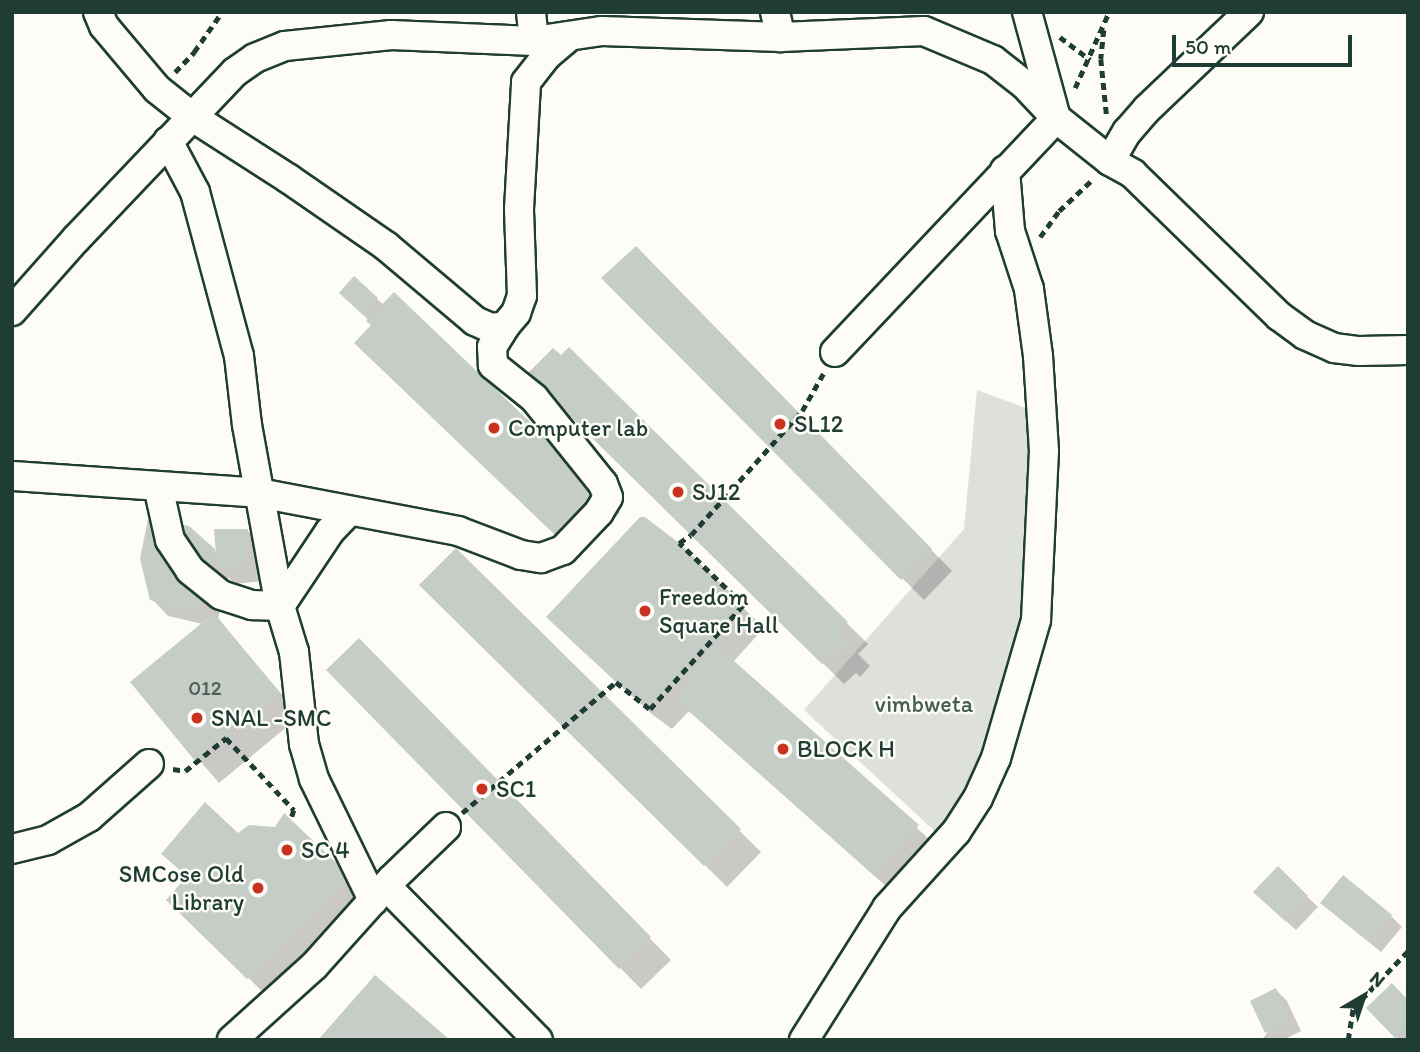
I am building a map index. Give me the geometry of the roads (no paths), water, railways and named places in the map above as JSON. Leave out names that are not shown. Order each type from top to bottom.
[{"type":"lane","points":[[98,12],[112,36],[157,89],[191,116],[386,246],[475,321],[491,328],[505,326]]},
{"type":"lane","points":[[12,476],[259,494],[458,531],[521,555],[541,558],[563,550],[599,512],[608,497],[603,484],[534,398],[493,365],[492,347],[516,313],[522,296],[519,209],[526,41],[531,12]]},
{"type":"lane","points":[[1027,12],[1056,118]]},
{"type":"lane","points":[[1110,161],[1126,132],[1147,109],[1249,12]]},
{"type":"lane","points":[[12,311],[191,116],[244,65],[285,46],[391,35],[526,41],[602,32],[778,25],[924,31],[959,43],[993,60],[1024,84],[1056,118],[1110,161],[1133,174],[1271,308],[1305,335],[1334,348],[1408,350]]},
{"type":"lane","points":[[526,82],[546,56],[570,36]]},
{"type":"lane","points":[[835,352],[1056,118]]},
{"type":"lane","points":[[168,141],[195,192],[239,356],[259,494],[280,606],[294,652],[304,744],[314,779],[379,893],[538,1040]]},
{"type":"lane","points":[[804,1040],[887,908],[956,832],[978,798],[996,758],[1036,620],[1044,451],[1038,356],[1027,277],[1010,231],[1005,170]]},
{"type":"lane","points":[[158,486],[170,540],[190,570],[221,595],[236,602],[280,606]]},
{"type":"lane","points":[[280,606],[323,540],[349,511]]},
{"type":"lane","points":[[12,849],[48,840],[78,824],[149,764]]},
{"type":"lane","points":[[232,1040],[314,966],[379,893],[446,827]]},
{"type":"place","name":"SL12","points":[[780,424]]},
{"type":"place","name":"Computer lab","points":[[494,428]]},
{"type":"place","name":"SJ12","points":[[678,492]]},
{"type":"place","name":"Freedom Square Hall","points":[[645,611]]},
{"type":"place","name":"SNAL -SMC","points":[[197,718]]},
{"type":"place","name":"BLOCK H","points":[[783,749]]},
{"type":"place","name":"SC1","points":[[482,789]]},
{"type":"place","name":"SC 4","points":[[287,850]]},
{"type":"place","name":"SMCose Old Library","points":[[258,888]]},
{"type":"park label","name":"vimbweta","points":[[924,704]]}]
